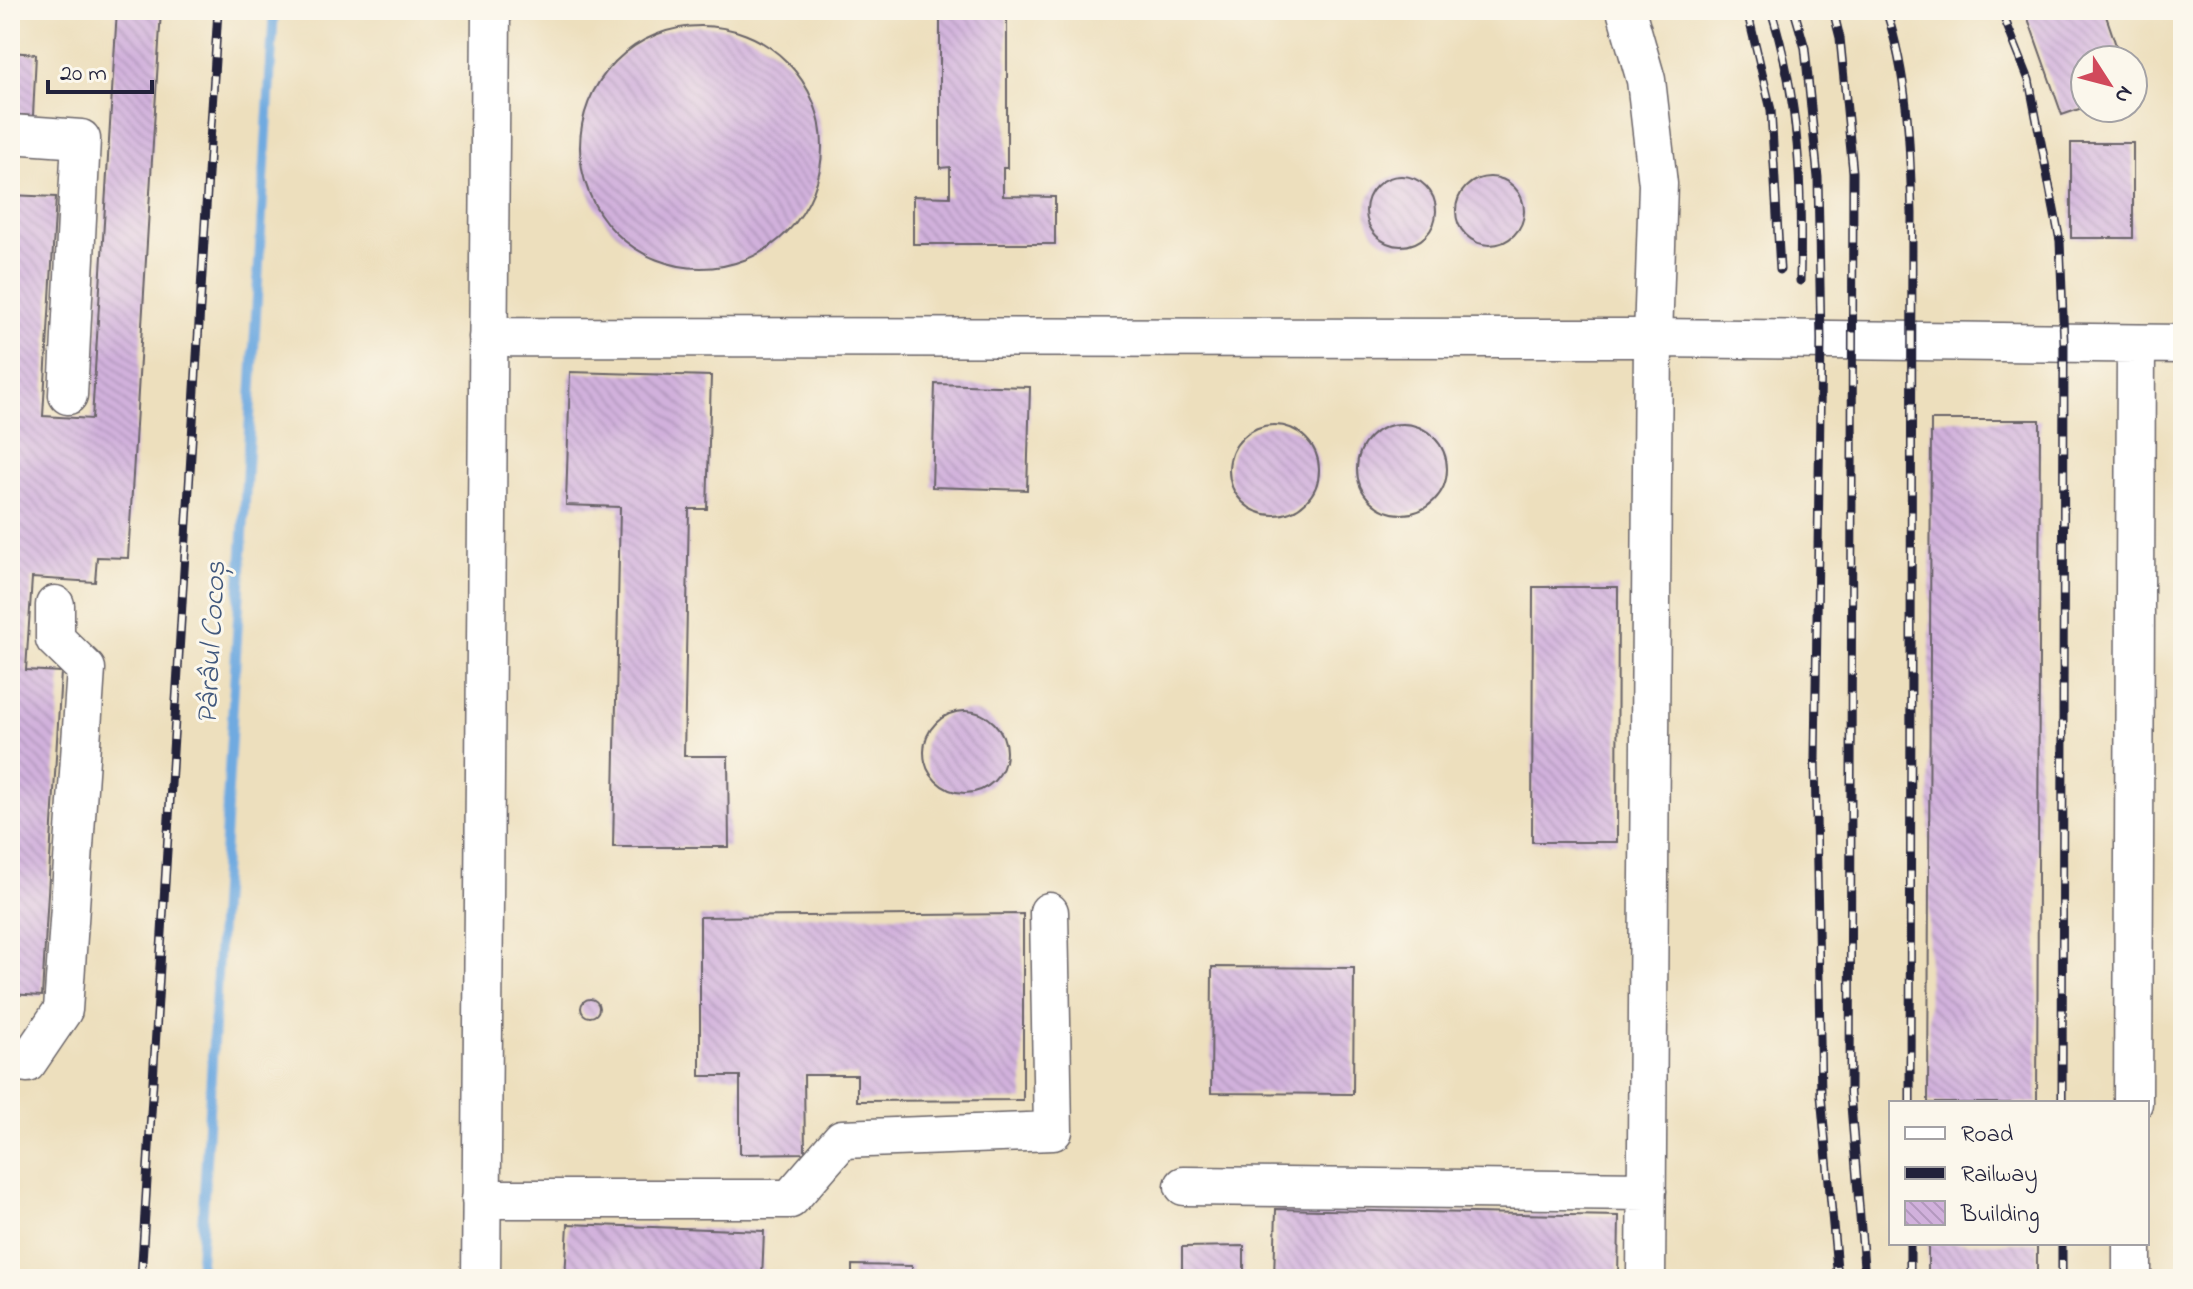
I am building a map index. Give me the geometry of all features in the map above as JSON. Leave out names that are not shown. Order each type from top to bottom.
[{"type":"lane","points":[[481,1279],[491,10]]},
{"type":"lane","points":[[1626,10],[1646,80],[1658,184],[1653,338],[1646,1279]]},
{"type":"lane","points":[[10,134],[81,139],[68,395]]},
{"type":"lane","points":[[488,337],[1653,338],[2183,344]]},
{"type":"lane","points":[[2133,1101],[2136,344]]},
{"type":"lane","points":[[10,1061],[27,1063],[63,1010],[86,669],[55,639],[55,605]]},
{"type":"lane","points":[[481,1199],[790,1199],[842,1139],[1053,1131],[1049,912]]},
{"type":"lane","points":[[1184,1186],[1647,1191]]},
{"type":"lane","points":[[2132,1245],[2132,1279]]},
{"type":"building","points":[[117,10],[161,10],[128,558],[97,557],[95,582],[32,578],[26,670],[61,672],[42,996],[10,994],[10,195],[56,197],[43,416],[92,419]]},
{"type":"building","points":[[940,10],[1007,10],[1007,168],[1003,168],[1003,196],[1055,197],[1055,244],[913,244],[913,196],[950,197],[950,167],[940,168]]},
{"type":"building","points":[[2025,10],[2104,10],[2116,44],[2069,44],[2069,113],[2062,115]]},
{"type":"building","points":[[701,26],[725,28],[747,35],[787,61],[813,101],[820,123],[820,171],[813,193],[787,233],[747,259],[725,266],[701,268],[677,266],[655,259],[615,233],[589,193],[582,171],[580,147],[582,123],[589,101],[615,61],[655,35],[677,28]]},
{"type":"building","points":[[10,52],[36,54],[33,116],[10,114]]},
{"type":"building","points":[[2071,143],[2133,143],[2133,238],[2071,238]]},
{"type":"building","points":[[1401,176],[1420,182],[1430,192],[1436,211],[1430,230],[1420,240],[1401,246],[1382,240],[1372,230],[1366,211],[1372,192],[1382,182]]},
{"type":"building","points":[[1483,177],[1497,177],[1509,182],[1519,192],[1524,211],[1519,230],[1509,240],[1497,245],[1483,245],[1471,240],[1461,230],[1456,218],[1456,204],[1461,192],[1471,182]]},
{"type":"building","points":[[570,372],[711,376],[707,509],[689,509],[684,756],[728,756],[729,847],[613,847],[620,507],[566,505]]},
{"type":"building","points":[[935,384],[1030,387],[1027,490],[932,487]]},
{"type":"building","points":[[1931,420],[2040,420],[2037,1101],[1928,1101]]},
{"type":"building","points":[[1402,424],[1419,427],[1434,437],[1444,452],[1447,469],[1444,486],[1434,501],[1419,511],[1402,514],[1385,511],[1370,501],[1360,486],[1357,469],[1360,452],[1370,437],[1385,427]]},
{"type":"building","points":[[1274,425],[1291,428],[1306,438],[1316,453],[1319,470],[1316,487],[1306,502],[1291,512],[1274,515],[1257,512],[1242,502],[1232,487],[1229,470],[1232,453],[1242,438],[1257,428]]},
{"type":"building","points":[[1533,587],[1618,587],[1617,842],[1532,842]]},
{"type":"building","points":[[965,711],[981,715],[994,723],[1002,736],[1006,752],[1002,768],[994,781],[981,789],[965,793],[949,789],[936,781],[928,768],[924,752],[928,736],[936,723],[949,715]]},
{"type":"building","points":[[1023,914],[1023,1100],[857,1101],[857,1075],[804,1075],[805,1153],[740,1154],[740,1076],[700,1076],[700,917]]},
{"type":"building","points":[[1212,967],[1354,968],[1353,1094],[1211,1093]]},
{"type":"building","points":[[590,999],[599,1008],[590,1017],[581,1008]]},
{"type":"building","points":[[1276,1209],[1619,1216],[1618,1279],[1274,1279]]},
{"type":"building","points":[[568,1224],[764,1231],[762,1279],[565,1279]]},
{"type":"building","points":[[1928,1245],[2037,1245],[2037,1279],[1928,1279]]},
{"type":"building","points":[[1244,1246],[1244,1279],[1182,1279],[1182,1247]]},
{"type":"building","points":[[852,1265],[912,1266],[912,1279],[852,1279]]},
{"type":"waterway","name":"Pârâul Cocoș","points":[[199,1279],[274,10]]},
{"type":"railway","points":[[141,1279],[218,10]]},
{"type":"railway","points":[[1747,10],[1771,110],[1780,270]]},
{"type":"railway","points":[[1771,10],[1788,78],[1797,144],[1800,281]]},
{"type":"railway","points":[[1794,10],[1805,48],[1818,178],[1821,340],[1815,758],[1821,1095],[1838,1279]]},
{"type":"railway","points":[[1833,10],[1840,38],[1853,172],[1850,1093],[1865,1279]]},
{"type":"railway","points":[[1886,10],[1903,85],[1909,136],[1912,213],[1910,1101]]},
{"type":"railway","points":[[2001,10],[2029,80],[2060,241],[2064,343],[2062,1101]]},
{"type":"railway","points":[[1910,1245],[1910,1279]]},
{"type":"railway","points":[[2062,1245],[2062,1279]]}]
